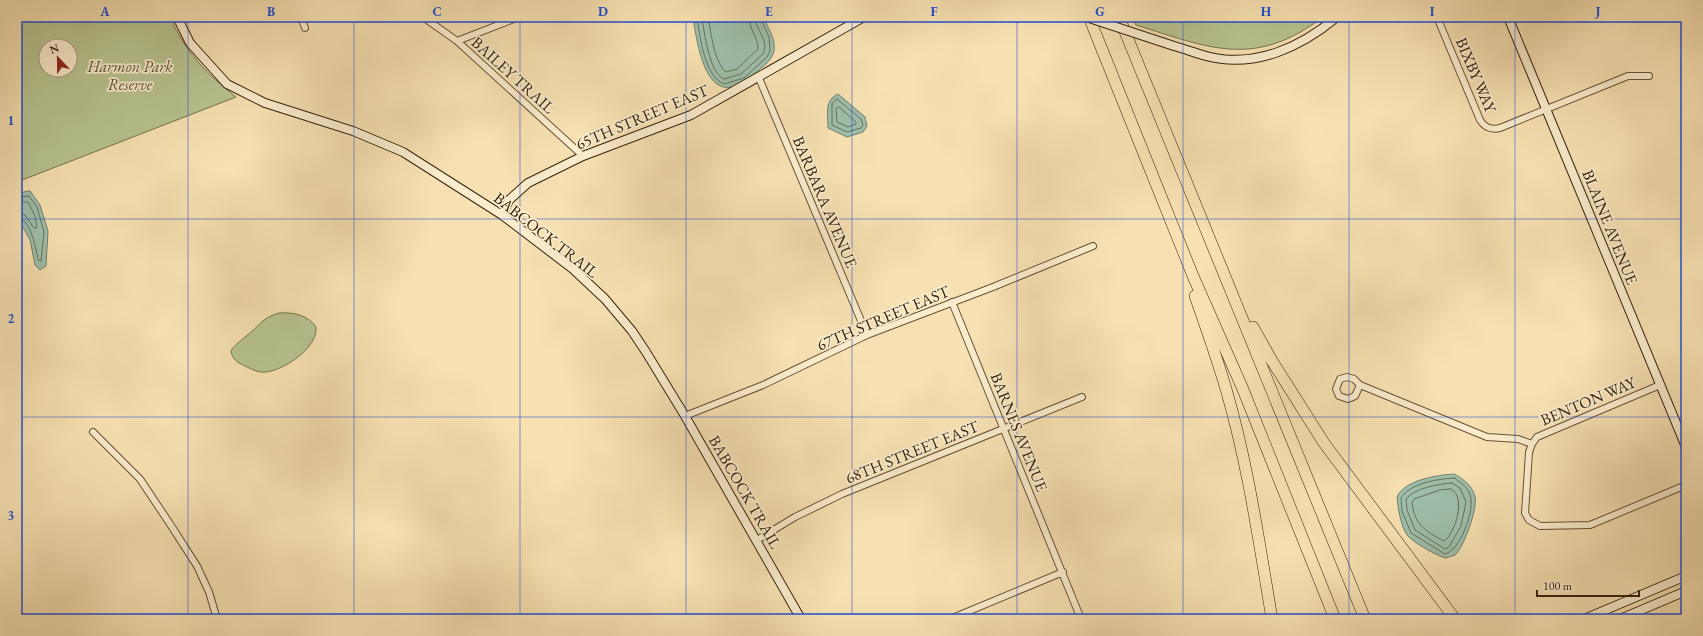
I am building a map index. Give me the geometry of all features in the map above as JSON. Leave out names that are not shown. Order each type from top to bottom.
[{"type":"highway","points":[[1087,17],[1193,276],[1242,387],[1335,619]]},
{"type":"highway","points":[[1119,17],[1365,619]]},
{"type":"highway","points":[[1193,276],[1194,292],[1226,388],[1235,424],[1259,541],[1272,619]]},
{"type":"highway","points":[[1231,289],[1272,361],[1324,443],[1455,619]]},
{"type":"street","name":"BABCOCK TRAIL","points":[[177,17],[190,43],[227,84],[265,103],[353,131],[403,152],[502,215],[574,269],[605,299],[632,331],[685,416],[801,619]]},
{"type":"street","points":[[301,17],[305,28]]},
{"type":"street","name":"BAILEY TRAIL","points":[[423,17],[457,41],[583,156]]},
{"type":"street","points":[[457,41],[518,17]]},
{"type":"street","name":"65TH STREET EAST","points":[[502,215],[509,200],[528,183],[583,156],[691,115],[759,78],[864,17]]},
{"type":"street","points":[[1087,17],[1207,56],[1228,59],[1254,58],[1273,54],[1292,47],[1325,27],[1337,17]]},
{"type":"street","name":"BIXBY WAY","points":[[1438,17],[1483,125],[1494,130],[1628,76],[1649,76]]},
{"type":"street","name":"BLAINE AVENUE","points":[[1508,17],[1686,448]]},
{"type":"street","name":"BARBARA AVENUE","points":[[759,78],[867,335]]},
{"type":"street","name":"67TH STREET EAST","points":[[685,416],[763,385],[867,335],[1092,246]]},
{"type":"street","name":"BARNES AVENUE","points":[[952,302],[1081,619]]},
{"type":"street","points":[[1360,385],[1487,437],[1518,439],[1532,444]]},
{"type":"street","name":"BENTON WAY","points":[[1660,385],[1542,434],[1532,444],[1529,452],[1525,510],[1529,520],[1540,526],[1590,525],[1686,485]]},
{"type":"street","name":"68TH STREET EAST","points":[[757,540],[795,517],[842,494],[1082,396]]},
{"type":"street","points":[[93,432],[140,479],[170,524],[197,566],[209,592],[217,619]]},
{"type":"street","points":[[950,619],[1063,572]]},
{"type":"street","points":[[1584,619],[1686,576]]},
{"type":"street","points":[[1620,619],[1686,592]]},
{"type":"green space","name":"Harmon Park Reserve","points":[[17,17],[170,17],[176,30],[198,62],[206,71],[236,97],[17,182]]},
{"type":"green space","points":[[1132,17],[1323,17],[1298,33],[1275,43],[1253,48],[1231,49],[1187,41],[1136,25]]},
{"type":"green space","points":[[279,313],[300,315],[313,323],[316,327],[312,343],[298,357],[282,367],[273,370],[261,372],[240,364],[233,356],[231,351],[234,347],[264,320]]},
{"type":"water","points":[[693,17],[763,17],[773,38],[773,55],[763,67],[738,85],[726,87],[716,83],[708,74],[702,61]]},
{"type":"water","points":[[838,94],[865,117],[867,126],[863,132],[847,137],[828,128],[827,113],[829,104]]},
{"type":"water","points":[[30,191],[40,205],[48,231],[46,266],[40,270],[35,265],[30,240],[17,219],[17,194]]},
{"type":"water","points":[[1454,474],[1469,486],[1475,496],[1475,502],[1472,518],[1459,551],[1455,555],[1446,558],[1426,549],[1408,536],[1402,523],[1397,497],[1407,486],[1414,483],[1431,477]]}]
